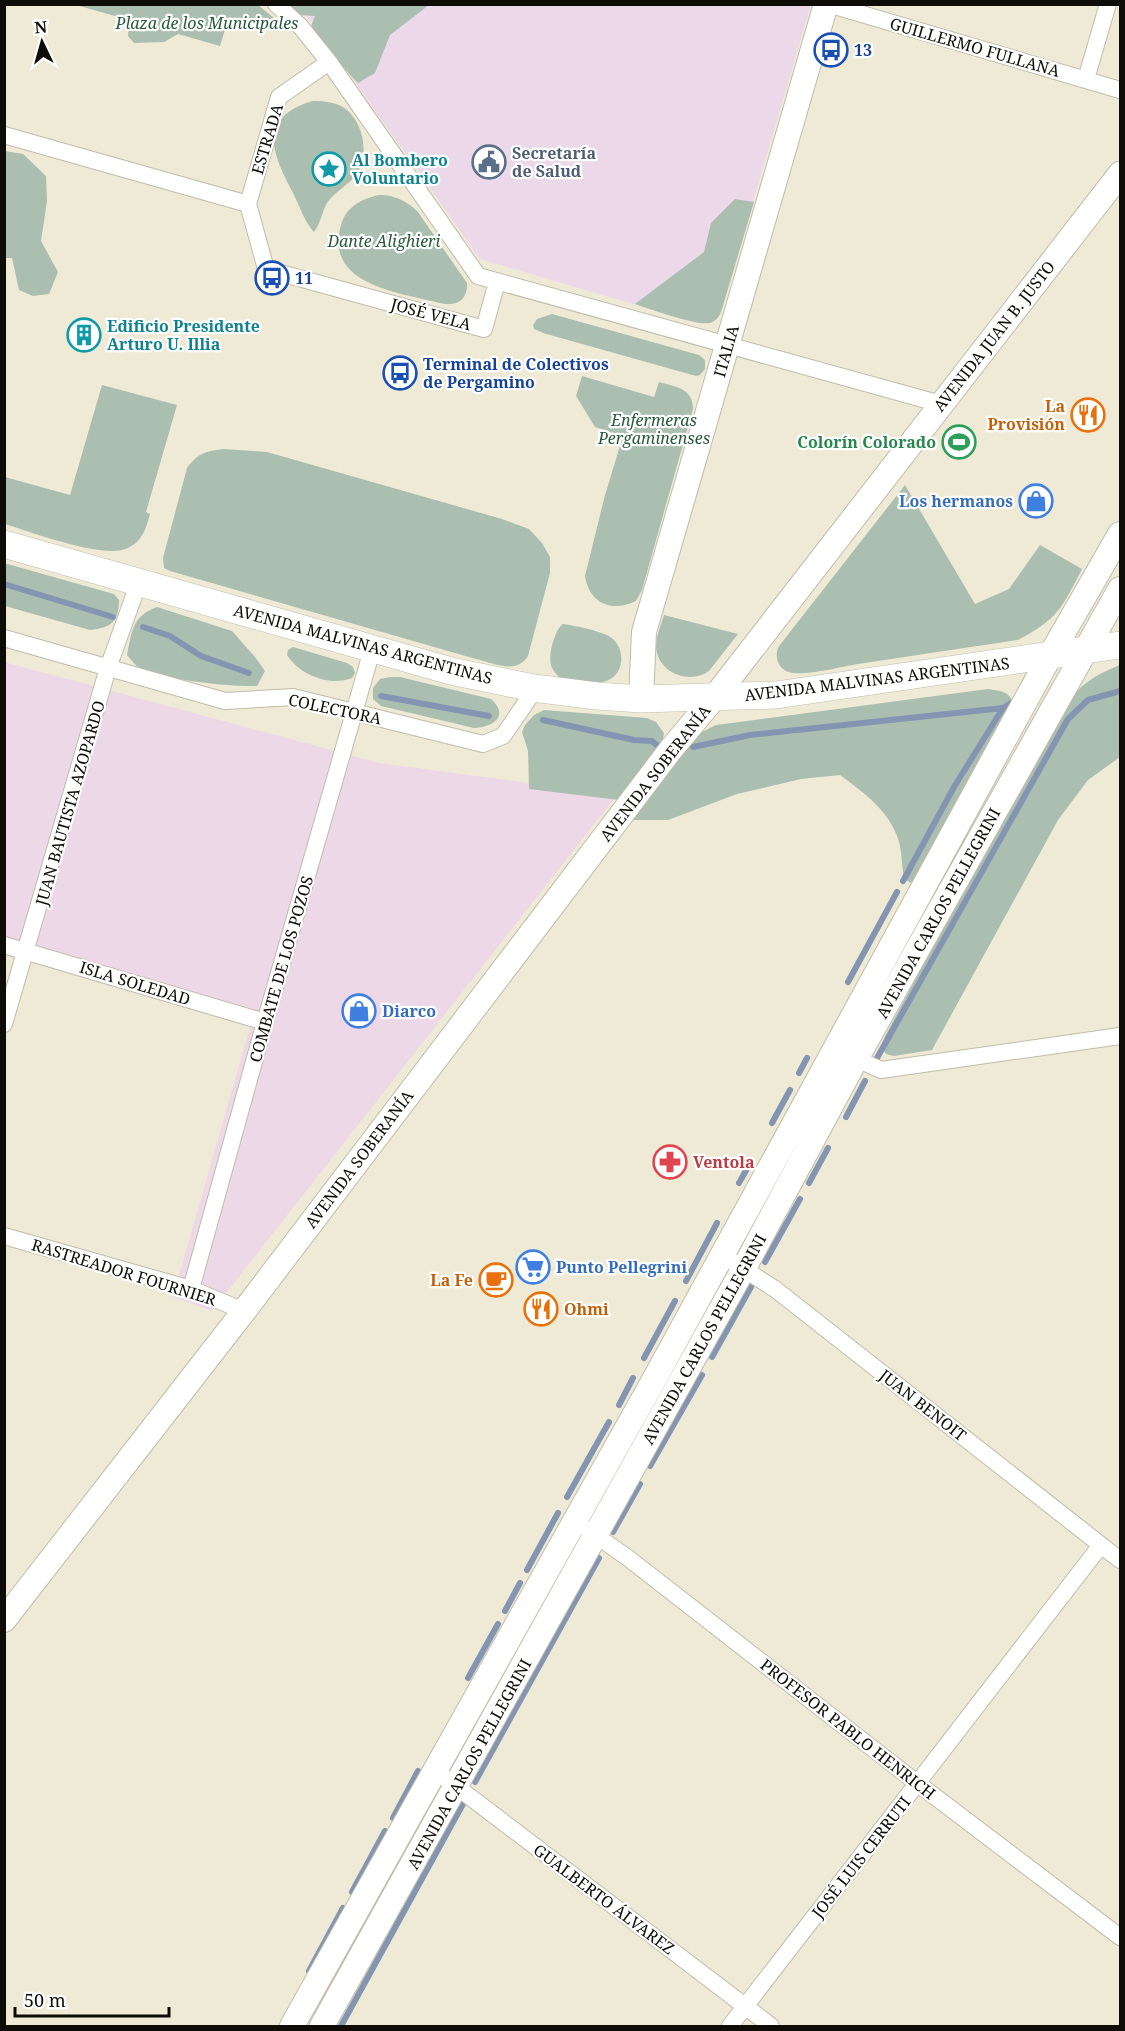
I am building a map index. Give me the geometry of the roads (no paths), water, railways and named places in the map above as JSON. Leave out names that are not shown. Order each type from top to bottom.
[{"type":"main road","name":"ITALIA","points":[[641,699],[644,632],[827,4]]},
{"type":"main road","name":"AVENIDA JUAN B. JUSTO","points":[[714,698],[1120,174]]},
{"type":"main road","name":"AVENIDA CARLOS PELLEGRINI","points":[[322,2026],[744,1268],[846,1054],[1050,656],[1120,534]]},
{"type":"main road","name":"AVENIDA MALVINAS ARGENTINAS","points":[[4,544],[451,671],[536,688],[597,696],[641,699],[776,695],[1120,645]]},
{"type":"main road","name":"AVENIDA CARLOS PELLEGRINI","points":[[292,2026],[722,1255],[846,1054],[1086,651],[1120,589]]},
{"type":"main road","name":"AVENIDA SOBERANÍA","points":[[8,1609],[243,1311],[665,758],[714,698]]},
{"type":"street","points":[[276,4],[300,26],[329,62],[478,276],[941,404]]},
{"type":"street","name":"GUILLERMO FULLANA","points":[[827,4],[1120,90]]},
{"type":"street","points":[[1086,79],[1108,4]]},
{"type":"street","name":"ESTRADA","points":[[248,204],[279,97],[329,62]]},
{"type":"street","points":[[4,135],[248,204]]},
{"type":"street","name":"JOSÉ VELA","points":[[248,204],[266,269],[484,329],[497,282]]},
{"type":"street","name":"JUAN BAUTISTA AZOPARDO","points":[[4,1024],[108,668],[139,582]]},
{"type":"street","name":"COLECTORA","points":[[4,638],[225,701],[293,697],[483,744],[503,736],[536,688]]},
{"type":"street","name":"COMBATE DE LOS POZOS","points":[[191,1289],[372,650]]},
{"type":"street","name":"ISLA SOLEDAD","points":[[4,945],[265,1022]]},
{"type":"street","points":[[846,1054],[881,1070],[1120,1036]]},
{"type":"street","name":"RASTREADOR FOURNIER","points":[[4,1236],[191,1289],[243,1311]]},
{"type":"street","name":"JUAN BENOIT","points":[[722,1255],[784,1296],[1120,1560]]},
{"type":"street","name":"PROFESOR PABLO HENRICH","points":[[574,1522],[628,1558],[1120,1938]]},
{"type":"street","name":"JOSÉ LUIS CERRUTI","points":[[730,2026],[1101,1545]]},
{"type":"street","name":"GUALBERTO ÁLVAREZ","points":[[436,1771],[771,2026]]},
{"type":"waterway","points":[[4,584],[113,617]]},
{"type":"waterway","points":[[143,627],[170,636],[201,656],[249,673]]},
{"type":"waterway","points":[[877,1058],[1068,719],[1088,700],[1120,691]]},
{"type":"waterway","points":[[381,696],[489,716]]},
{"type":"waterway","points":[[693,747],[750,735],[1003,708],[1011,703]]},
{"type":"waterway","points":[[903,881],[954,787],[1003,708]]},
{"type":"waterway","points":[[543,720],[634,740],[652,741],[658,746]]},
{"type":"waterway","points":[[848,982],[897,892]]},
{"type":"waterway","points":[[799,1073],[807,1058]]},
{"type":"waterway","points":[[846,1117],[865,1081]]},
{"type":"waterway","points":[[772,1123],[790,1090]]},
{"type":"waterway","points":[[809,1183],[828,1148]]},
{"type":"waterway","points":[[739,1183],[748,1167]]},
{"type":"waterway","points":[[765,1262],[800,1199]]},
{"type":"waterway","points":[[686,1281],[717,1223]]},
{"type":"waterway","points":[[712,1357],[751,1287]]},
{"type":"waterway","points":[[644,1358],[675,1301]]},
{"type":"waterway","points":[[650,1466],[702,1375]]},
{"type":"waterway","points":[[619,1405],[633,1378]]},
{"type":"waterway","points":[[567,1497],[609,1422]]},
{"type":"waterway","points":[[613,1532],[640,1484]]},
{"type":"waterway","points":[[527,1570],[558,1513]]},
{"type":"waterway","points":[[475,1782],[599,1558]]},
{"type":"waterway","points":[[505,1611],[520,1583]]},
{"type":"waterway","points":[[468,1678],[498,1624]]},
{"type":"waterway","points":[[393,1818],[418,1771]]},
{"type":"waterway","points":[[341,2026],[463,1804]]},
{"type":"waterway","points":[[352,1892],[385,1831]]},
{"type":"waterway","points":[[309,1971],[343,1908]]},
{"type":"place","name":"13","points":[[831,50]]},
{"type":"place","name":"Secretaría de Salud","points":[[489,162]]},
{"type":"place","name":"Al Bombero Voluntario","points":[[329,169]]},
{"type":"place","name":"11","points":[[272,278]]},
{"type":"place","name":"Edificio Presidente Arturo U. Illia","points":[[84,335]]},
{"type":"place","name":"Terminal de Colectivos de Pergamino","points":[[400,373]]},
{"type":"place","name":"La Provisión","points":[[1088,415]]},
{"type":"place","name":"Colorín Colorado","points":[[959,442]]},
{"type":"place","name":"Los hermanos","points":[[1036,501]]},
{"type":"place","name":"Diarco","points":[[359,1011]]},
{"type":"place","name":"Ventola","points":[[670,1162]]},
{"type":"place","name":"Punto Pellegrini","points":[[533,1267]]},
{"type":"place","name":"La Fe","points":[[496,1280]]},
{"type":"place","name":"Ohmi","points":[[541,1309]]},
{"type":"park label","name":"Plaza de los Municipales","points":[[207,23]]},
{"type":"park label","name":"Dante Alighieri","points":[[384,241]]},
{"type":"park label","name":"Enfermeras Pergaminenses","points":[[654,429]]}]
